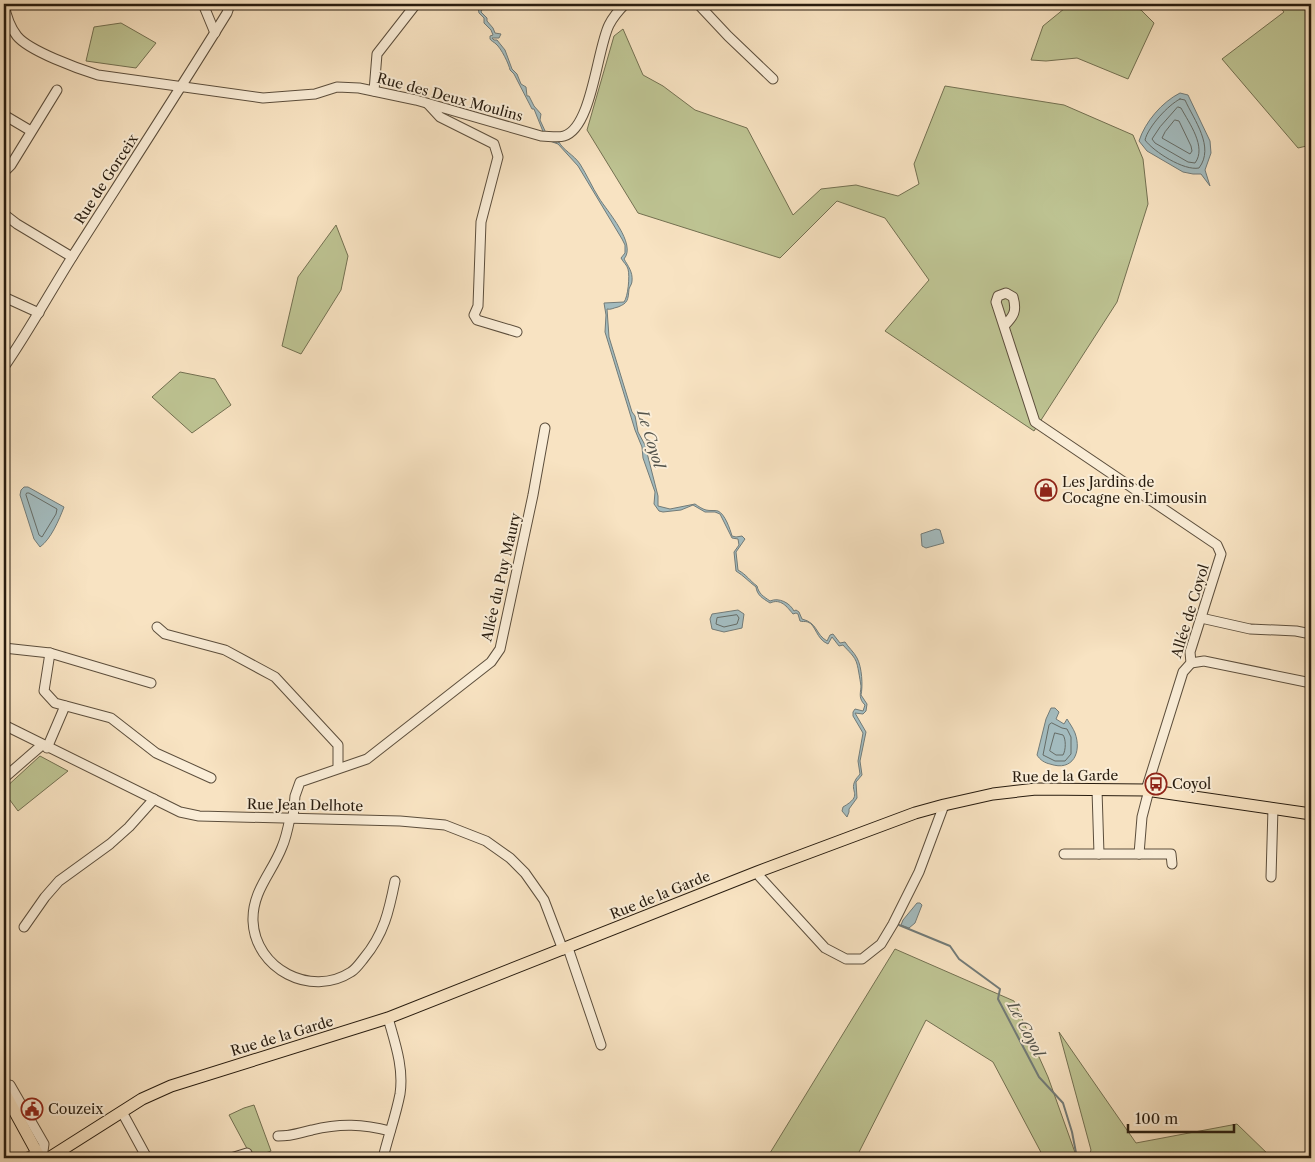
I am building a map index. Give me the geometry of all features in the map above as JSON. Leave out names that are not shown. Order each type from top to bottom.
[{"type":"main road","name":"Rue de la Garde","points":[[49,1158],[142,1099],[171,1086],[388,1018],[757,872],[915,813],[944,805],[993,794],[1036,789],[1147,790],[1311,814]]},
{"type":"main road","points":[[4,1092],[40,1156]]},
{"type":"street","name":"Rue des Deux Moulins","points":[[4,4],[9,22],[18,38],[41,52],[78,69],[98,75],[263,98],[315,94],[337,87],[359,88],[428,104],[541,136],[564,136],[576,129],[582,118],[608,26],[625,4]]},
{"type":"street","points":[[203,4],[214,34]]},
{"type":"street","name":"Rue de Gorceix","points":[[4,368],[72,257],[182,87],[227,13],[230,4]]},
{"type":"street","points":[[374,91],[377,54],[416,4]]},
{"type":"street","points":[[698,4],[773,79]]},
{"type":"street","points":[[4,172],[11,165],[57,90]]},
{"type":"street","points":[[428,104],[440,117],[494,144],[498,157],[481,222],[478,306],[474,316],[477,320],[517,332]]},
{"type":"street","points":[[4,115],[31,131]]},
{"type":"street","points":[[4,214],[17,224],[72,257]]},
{"type":"street","points":[[4,296],[39,313]]},
{"type":"street","name":"Allée de Coyol","points":[[1004,326],[1035,422],[1217,545],[1221,554],[1190,652],[1191,663],[1183,672],[1147,790],[1142,817],[1139,854]]},
{"type":"street","name":"Allée du Puy Maury","points":[[292,818],[295,796],[300,782],[367,759],[491,662],[500,649],[533,495],[545,428]]},
{"type":"street","points":[[1202,618],[1250,629],[1296,630],[1311,634]]},
{"type":"street","points":[[157,627],[165,634],[225,650],[275,677],[338,745],[338,768]]},
{"type":"street","points":[[4,648],[50,653],[152,683]]},
{"type":"street","points":[[50,653],[44,691],[55,703],[112,718],[156,753],[211,778]]},
{"type":"street","points":[[1191,663],[1204,661],[1311,683]]},
{"type":"street","points":[[4,778],[45,746],[65,706]]},
{"type":"street","name":"Rue Jean Delhote","points":[[4,725],[180,812],[199,816],[400,821],[445,825],[486,841],[510,858],[525,873],[544,900],[566,949],[600,1045]]},
{"type":"street","points":[[1097,790],[1099,854]]},
{"type":"street","points":[[24,926],[59,881],[110,844],[129,827],[154,799]]},
{"type":"street","points":[[757,872],[825,948],[846,959],[862,958],[881,944],[893,924],[919,872],[944,805]]},
{"type":"street","points":[[1271,877],[1273,808]]},
{"type":"street","points":[[292,818],[282,848],[258,891],[253,921],[258,946],[275,968],[295,979],[315,982],[335,980],[353,972],[367,954],[387,920],[396,881]]},
{"type":"street","points":[[1064,854],[1171,854],[1172,864]]},
{"type":"street","points":[[383,1158],[400,1095],[401,1077],[399,1056],[388,1018]]},
{"type":"street","points":[[4,1085],[10,1085],[44,1144],[40,1156],[26,1158]]},
{"type":"street","points":[[122,1112],[147,1158]]},
{"type":"street","points":[[278,1136],[293,1136],[338,1125],[365,1125],[390,1131]]},
{"type":"street","points":[[231,1158],[247,1153]]},
{"type":"green space","points":[[1070,4],[1121,4],[1141,10],[1154,23],[1128,79],[1077,58],[1046,61],[1031,60],[1043,26]]},
{"type":"green space","points":[[1277,4],[1311,4],[1311,145],[1298,148],[1222,59],[1284,12]]},
{"type":"green space","points":[[121,23],[156,43],[136,68],[86,61],[94,27]]},
{"type":"green space","points":[[623,29],[643,75],[663,86],[695,110],[747,128],[793,215],[821,189],[856,185],[898,196],[919,184],[914,164],[945,86],[1064,105],[1133,135],[1143,159],[1148,204],[1117,302],[1034,431],[885,331],[929,280],[885,218],[837,201],[780,258],[638,213],[587,130],[614,36]]},
{"type":"green space","points":[[336,225],[348,256],[341,290],[301,354],[282,346],[298,277]]},
{"type":"green space","points":[[180,372],[215,379],[231,405],[192,433],[152,397]]},
{"type":"green space","points":[[40,756],[68,771],[18,811],[4,792],[4,789]]},
{"type":"green space","points":[[895,949],[1014,1001],[1048,1077],[1077,1158],[1044,1158],[993,1062],[926,1020],[856,1158],[784,1158],[770,1153]]},
{"type":"green space","points":[[1059,1032],[1136,1143],[1237,1124],[1272,1158],[1088,1158],[1091,1150]]},
{"type":"green space","points":[[254,1105],[271,1151],[252,1158],[229,1115]]},
{"type":"water","points":[[477,4],[483,7],[481,12],[487,18],[495,33],[501,34],[499,38],[492,38],[497,40],[505,50],[512,69],[517,74],[521,84],[526,87],[527,96],[529,96],[541,114],[540,120],[546,133],[544,134],[534,109],[532,109],[514,74],[510,70],[502,52],[490,39],[490,36],[493,35],[484,23],[484,18],[479,13],[478,8],[480,7]]},
{"type":"water","points":[[1180,93],[1188,95],[1210,141],[1211,153],[1205,170],[1210,186],[1201,174],[1183,172],[1147,151],[1139,141],[1145,127],[1155,113]]},
{"type":"water","points":[[547,140],[559,142],[580,164],[619,228],[627,245],[627,253],[624,259],[631,272],[632,282],[626,302],[618,307],[607,309],[609,337],[632,412],[635,416],[638,432],[645,445],[658,496],[658,506],[670,509],[695,504],[705,510],[721,513],[727,522],[732,536],[742,536],[745,539],[736,552],[738,570],[757,586],[760,593],[770,601],[784,602],[794,611],[799,612],[802,619],[811,623],[827,641],[830,635],[833,634],[840,643],[845,642],[859,662],[862,676],[861,695],[867,704],[866,711],[863,714],[855,713],[866,732],[860,761],[862,775],[856,782],[857,798],[849,809],[847,817],[842,811],[843,807],[853,799],[855,794],[854,785],[860,774],[858,761],[863,733],[853,716],[853,712],[855,709],[863,711],[865,705],[860,697],[861,686],[856,661],[843,645],[839,646],[832,637],[828,644],[824,642],[811,624],[800,621],[798,614],[793,614],[781,602],[770,603],[762,598],[757,592],[756,587],[736,571],[734,552],[739,545],[738,539],[732,538],[720,514],[705,512],[693,505],[681,510],[663,512],[659,511],[654,504],[655,492],[605,332],[606,315],[604,303],[624,302],[627,296],[629,272],[621,258],[625,253],[625,245],[578,166],[558,144]]},
{"type":"water","points":[[24,487],[28,487],[64,507],[51,534],[40,547],[34,539],[20,495]]},
{"type":"water","points":[[936,529],[940,530],[944,543],[926,548],[922,546],[921,534]]},
{"type":"water","points":[[738,610],[744,614],[742,628],[724,632],[712,629],[710,619],[712,614]]},
{"type":"water","points":[[1051,708],[1055,708],[1059,712],[1056,719],[1064,724],[1067,719],[1077,740],[1074,759],[1065,765],[1058,766],[1046,763],[1037,755],[1046,719]]},
{"type":"water","points":[[917,903],[922,905],[915,923],[909,928],[901,925],[903,920]]},
{"type":"water","points":[[1165,1154],[1205,1154],[1215,1158],[1144,1158]]},
{"type":"waterway","name":"Le Coyol","points":[[899,925],[950,946],[959,959],[1000,989],[998,999],[1039,1077],[1063,1103],[1072,1132],[1077,1158]]},
{"type":"place","name":"Les Jardins de Cocagne en Limousin","points":[[1046,490]]},
{"type":"place","name":"Coyol","points":[[1156,784]]},
{"type":"place","name":"Couzeix","points":[[32,1109]]}]
